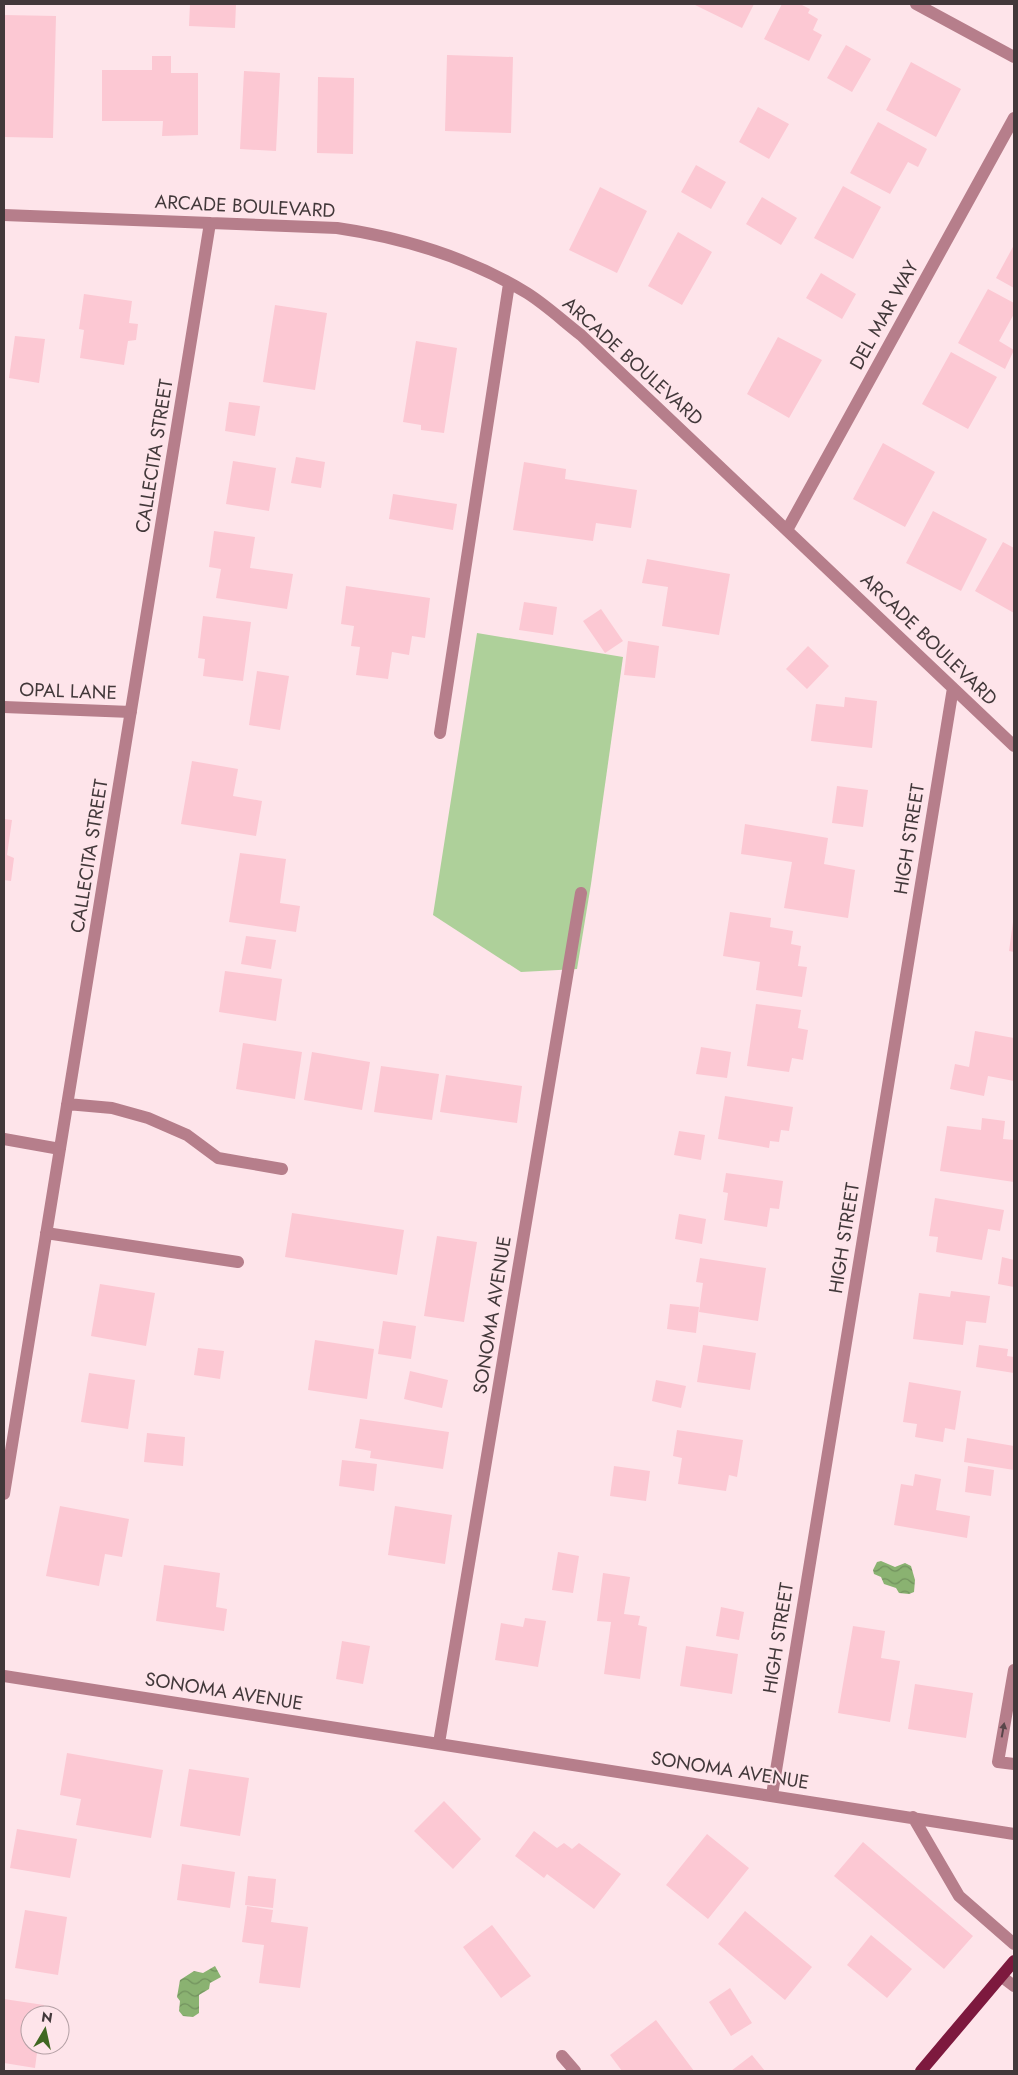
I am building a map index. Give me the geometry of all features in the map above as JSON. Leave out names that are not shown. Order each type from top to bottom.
[{"type":"main road","points":[[921,2071],[1014,1962]]},
{"type":"street","points":[[916,4],[1014,58]]},
{"type":"street","name":"DEL MAR WAY","points":[[787,530],[1014,118]]},
{"type":"street","name":"ARCADE BOULEVARD","points":[[4,215],[337,228],[382,235],[425,246],[468,262],[527,294],[581,335],[1014,746]]},
{"type":"street","name":"CALLECITA STREET","points":[[4,1494],[210,223]]},
{"type":"street","points":[[440,733],[509,284]]},
{"type":"street","name":"HIGH STREET","points":[[772,1795],[953,688]]},
{"type":"street","name":"OPAL LANE","points":[[4,707],[131,712]]},
{"type":"street","name":"SONOMA AVENUE","points":[[439,1744],[582,893]]},
{"type":"street","points":[[67,1104],[112,1108],[148,1118],[186,1135],[218,1158],[282,1169]]},
{"type":"street","points":[[4,1139],[60,1149]]},
{"type":"street","points":[[46,1233],[238,1262]]},
{"type":"street","points":[[1014,1670],[998,1762],[1014,1764]]},
{"type":"street","name":"SONOMA AVENUE","points":[[4,1676],[1014,1834]]},
{"type":"street","points":[[913,1817],[959,1896],[1014,1944]]},
{"type":"street","points":[[1002,1977],[1014,1986]]},
{"type":"street","points":[[562,2056],[575,2071]]},
{"type":"shaded area","points":[[477,633],[623,657],[577,969],[521,972],[433,915]]},
{"type":"water","points":[[881,1561],[895,1567],[905,1563],[911,1566],[915,1580],[914,1592],[909,1594],[899,1593],[896,1588],[884,1584],[881,1577],[874,1574],[873,1570],[877,1562]]},
{"type":"water","points":[[215,1966],[221,1977],[210,1983],[209,1989],[199,1995],[199,2013],[193,2017],[183,2016],[179,2011],[180,2001],[177,1997],[180,1980],[194,1971],[203,1973]]},
{"type":"building","points":[[190,4],[236,4],[235,28],[189,26]]},
{"type":"building","points":[[693,4],[754,4],[742,28]]},
{"type":"building","points":[[782,4],[800,4],[810,9],[808,13],[818,19],[813,30],[822,35],[809,61],[764,39]]},
{"type":"building","points":[[4,15],[56,16],[53,138],[4,137]]},
{"type":"building","points":[[846,45],[871,59],[852,92],[827,78]]},
{"type":"building","points":[[447,55],[513,57],[511,133],[445,131]]},
{"type":"building","points":[[152,56],[171,56],[171,73],[198,73],[198,135],[162,136],[163,121],[102,121],[102,70],[152,70]]},
{"type":"building","points":[[911,62],[961,89],[936,137],[886,110]]},
{"type":"building","points":[[244,71],[280,73],[276,151],[240,149]]},
{"type":"building","points":[[318,77],[354,78],[353,154],[317,153]]},
{"type":"building","points":[[758,107],[789,124],[769,159],[739,142]]},
{"type":"building","points":[[878,122],[927,149],[918,167],[908,162],[890,194],[850,173]]},
{"type":"building","points":[[696,165],[726,182],[711,209],[681,192]]},
{"type":"building","points":[[843,186],[881,207],[853,259],[814,238]]},
{"type":"building","points":[[600,187],[647,211],[617,273],[569,250]]},
{"type":"building","points":[[762,197],[797,218],[781,245],[746,224]]},
{"type":"building","points":[[678,232],[712,252],[682,305],[648,286]]},
{"type":"building","points":[[1014,245],[1014,288],[996,278]]},
{"type":"building","points":[[821,273],[856,294],[842,319],[806,298]]},
{"type":"building","points":[[988,289],[1014,303],[1014,314],[999,341],[1014,350],[1005,369],[958,343]]},
{"type":"building","points":[[84,294],[132,301],[129,323],[138,324],[136,340],[128,341],[124,365],[80,358],[84,330],[79,329]]},
{"type":"building","points":[[275,305],[327,313],[315,390],[263,382]]},
{"type":"building","points":[[15,336],[45,339],[39,383],[9,378]]},
{"type":"building","points":[[778,337],[822,360],[789,418],[747,394]]},
{"type":"building","points":[[416,341],[457,348],[444,433],[421,430],[421,425],[403,422]]},
{"type":"building","points":[[951,352],[997,377],[968,429],[922,404]]},
{"type":"building","points":[[229,402],[260,406],[255,436],[225,431]]},
{"type":"building","points":[[883,443],[935,472],[905,527],[853,499]]},
{"type":"building","points":[[296,457],[325,462],[321,488],[291,483]]},
{"type":"building","points":[[233,461],[276,468],[269,511],[226,504]]},
{"type":"building","points":[[524,462],[566,469],[565,479],[637,490],[631,528],[596,523],[593,541],[513,530]]},
{"type":"building","points":[[393,494],[457,504],[453,530],[389,519]]},
{"type":"building","points":[[933,511],[987,539],[961,591],[906,563]]},
{"type":"building","points":[[214,531],[255,537],[250,568],[293,574],[287,609],[216,598],[221,569],[209,567]]},
{"type":"building","points":[[1003,542],[1014,548],[1014,613],[975,591]]},
{"type":"building","points":[[647,559],[730,574],[719,635],[662,626],[668,587],[642,583]]},
{"type":"building","points":[[346,586],[430,598],[425,638],[412,636],[409,655],[392,652],[388,679],[356,675],[360,647],[351,646],[354,626],[341,624]]},
{"type":"building","points":[[524,602],[557,607],[553,635],[519,630]]},
{"type":"building","points":[[601,609],[623,641],[605,653],[583,621]]},
{"type":"building","points":[[203,616],[251,622],[243,681],[203,676],[205,659],[198,658]]},
{"type":"building","points":[[628,641],[659,646],[655,678],[624,675]]},
{"type":"building","points":[[808,646],[829,666],[807,689],[786,669]]},
{"type":"building","points":[[257,671],[289,676],[280,730],[249,725]]},
{"type":"building","points":[[845,697],[877,701],[872,748],[811,741],[816,704],[844,707]]},
{"type":"building","points":[[192,761],[238,769],[233,796],[262,801],[256,836],[181,824]]},
{"type":"building","points":[[837,786],[868,790],[863,827],[832,823]]},
{"type":"building","points":[[4,819],[12,820],[7,855],[14,858],[11,881],[4,880]]},
{"type":"building","points":[[745,824],[828,838],[824,864],[855,870],[848,918],[784,908],[792,862],[741,854]]},
{"type":"building","points":[[240,853],[286,859],[280,903],[300,906],[296,932],[229,922]]},
{"type":"building","points":[[730,912],[771,918],[770,927],[793,931],[791,944],[801,946],[798,966],[807,967],[802,997],[756,990],[760,962],[723,956]]},
{"type":"building","points":[[1014,922],[1014,952],[1009,951]]},
{"type":"building","points":[[246,936],[276,940],[271,969],[241,964]]},
{"type":"building","points":[[225,971],[282,979],[276,1021],[219,1012]]},
{"type":"building","points":[[756,1004],[801,1010],[798,1028],[808,1030],[803,1060],[792,1058],[789,1072],[747,1066]]},
{"type":"building","points":[[975,1031],[1014,1038],[1014,1081],[988,1076],[984,1096],[950,1089],[955,1064],[969,1067]]},
{"type":"building","points":[[243,1043],[302,1052],[295,1099],[236,1089]]},
{"type":"building","points":[[701,1047],[731,1052],[727,1078],[696,1074]]},
{"type":"building","points":[[312,1052],[370,1062],[362,1110],[304,1100]]},
{"type":"building","points":[[381,1066],[439,1074],[432,1120],[374,1112]]},
{"type":"building","points":[[446,1075],[522,1086],[517,1123],[440,1112]]},
{"type":"building","points":[[725,1096],[793,1107],[789,1131],[781,1130],[779,1142],[770,1141],[769,1148],[718,1139]]},
{"type":"building","points":[[982,1118],[1005,1121],[1003,1139],[1014,1140],[1014,1182],[940,1171],[947,1126],[981,1130]]},
{"type":"building","points":[[679,1131],[705,1135],[701,1160],[674,1155]]},
{"type":"building","points":[[726,1173],[783,1181],[779,1209],[770,1208],[767,1227],[724,1220],[728,1193],[723,1192]]},
{"type":"building","points":[[935,1198],[1004,1210],[1000,1231],[988,1229],[982,1260],[936,1252],[938,1237],[929,1236]]},
{"type":"building","points":[[292,1213],[404,1230],[397,1275],[285,1257]]},
{"type":"building","points":[[679,1214],[706,1219],[702,1244],[675,1239]]},
{"type":"building","points":[[437,1236],[477,1242],[464,1322],[424,1316]]},
{"type":"building","points":[[1002,1257],[1014,1260],[1014,1287],[998,1284]]},
{"type":"building","points":[[700,1258],[766,1268],[758,1321],[699,1312],[703,1283],[696,1282]]},
{"type":"building","points":[[100,1284],[155,1293],[146,1346],[91,1336]]},
{"type":"building","points":[[951,1291],[990,1296],[986,1323],[966,1321],[963,1345],[913,1339],[919,1293],[950,1297]]},
{"type":"building","points":[[670,1304],[699,1307],[696,1333],[667,1329]]},
{"type":"building","points":[[383,1321],[416,1326],[411,1359],[378,1354]]},
{"type":"building","points":[[315,1340],[374,1349],[367,1399],[308,1390]]},
{"type":"building","points":[[703,1345],[756,1353],[750,1390],[697,1382]]},
{"type":"building","points":[[979,1345],[1008,1349],[1007,1356],[1014,1357],[1014,1373],[976,1367]]},
{"type":"building","points":[[198,1348],[224,1351],[220,1379],[194,1375]]},
{"type":"building","points":[[410,1371],[448,1380],[442,1408],[404,1399]]},
{"type":"building","points":[[89,1373],[135,1380],[128,1429],[81,1422]]},
{"type":"building","points":[[656,1380],[686,1386],[681,1408],[652,1401]]},
{"type":"building","points":[[909,1382],[961,1391],[955,1430],[945,1428],[943,1442],[915,1437],[917,1424],[903,1422]]},
{"type":"building","points":[[360,1419],[449,1432],[443,1469],[370,1458],[371,1451],[355,1448]]},
{"type":"building","points":[[677,1430],[743,1440],[737,1477],[729,1475],[726,1491],[678,1484],[682,1458],[673,1456]]},
{"type":"building","points":[[147,1433],[185,1437],[183,1466],[144,1462]]},
{"type":"building","points":[[967,1438],[1014,1446],[1014,1470],[964,1462]]},
{"type":"building","points":[[342,1460],[377,1464],[374,1491],[339,1486]]},
{"type":"building","points":[[614,1466],[650,1471],[646,1501],[610,1496]]},
{"type":"building","points":[[968,1466],[994,1470],[991,1496],[965,1492]]},
{"type":"building","points":[[915,1474],[941,1479],[936,1510],[970,1516],[967,1538],[894,1525],[901,1484],[913,1486]]},
{"type":"building","points":[[60,1506],[129,1519],[122,1557],[105,1554],[99,1586],[46,1576]]},
{"type":"building","points":[[395,1506],[452,1515],[445,1564],[388,1555]]},
{"type":"building","points":[[558,1552],[579,1556],[573,1593],[552,1590]]},
{"type":"building","points":[[164,1565],[220,1573],[216,1607],[227,1609],[224,1631],[156,1621]]},
{"type":"building","points":[[603,1573],[630,1577],[624,1614],[640,1616],[638,1625],[647,1627],[640,1679],[604,1674],[611,1622],[597,1621]]},
{"type":"building","points":[[721,1607],[744,1612],[739,1640],[716,1636]]},
{"type":"building","points":[[525,1618],[546,1621],[538,1667],[495,1660],[501,1623],[523,1627]]},
{"type":"building","points":[[853,1626],[885,1631],[881,1658],[900,1661],[890,1722],[838,1713]]},
{"type":"building","points":[[342,1641],[370,1646],[363,1684],[336,1679]]},
{"type":"building","points":[[686,1646],[738,1654],[732,1694],[680,1686]]},
{"type":"building","points":[[915,1684],[973,1693],[966,1738],[908,1729]]},
{"type":"building","points":[[67,1753],[163,1770],[151,1838],[76,1825],[81,1799],[60,1795]]},
{"type":"building","points":[[189,1769],[249,1778],[240,1836],[180,1826]]},
{"type":"building","points":[[444,1801],[481,1839],[453,1869],[414,1831]]},
{"type":"building","points":[[17,1829],[77,1839],[70,1878],[10,1868]]},
{"type":"building","points":[[534,1831],[557,1848],[564,1843],[572,1849],[579,1843],[621,1874],[594,1909],[547,1874],[544,1878],[515,1856]]},
{"type":"building","points":[[707,1834],[749,1868],[708,1919],[666,1885]]},
{"type":"building","points":[[863,1842],[973,1936],[944,1969],[834,1876]]},
{"type":"building","points":[[182,1864],[235,1872],[230,1908],[177,1900]]},
{"type":"building","points":[[248,1876],[276,1879],[273,1908],[245,1905]]},
{"type":"building","points":[[247,1906],[273,1910],[271,1922],[308,1927],[300,1988],[259,1983],[264,1945],[242,1942]]},
{"type":"building","points":[[25,1910],[67,1917],[58,1975],[15,1968]]},
{"type":"building","points":[[745,1911],[812,1967],[785,2000],[718,1944]]},
{"type":"building","points":[[492,1925],[531,1976],[501,1998],[463,1947]]},
{"type":"building","points":[[871,1935],[912,1969],[887,1998],[847,1965]]},
{"type":"building","points":[[730,1988],[752,2023],[731,2036],[709,2002]]},
{"type":"building","points":[[4,1999],[44,2005],[20,2005],[20,2055],[37,2055],[35,2068],[4,2063]]},
{"type":"building","points":[[656,2020],[694,2071],[622,2071],[610,2055]]},
{"type":"building","points":[[752,2055],[765,2071],[731,2071]]}]
